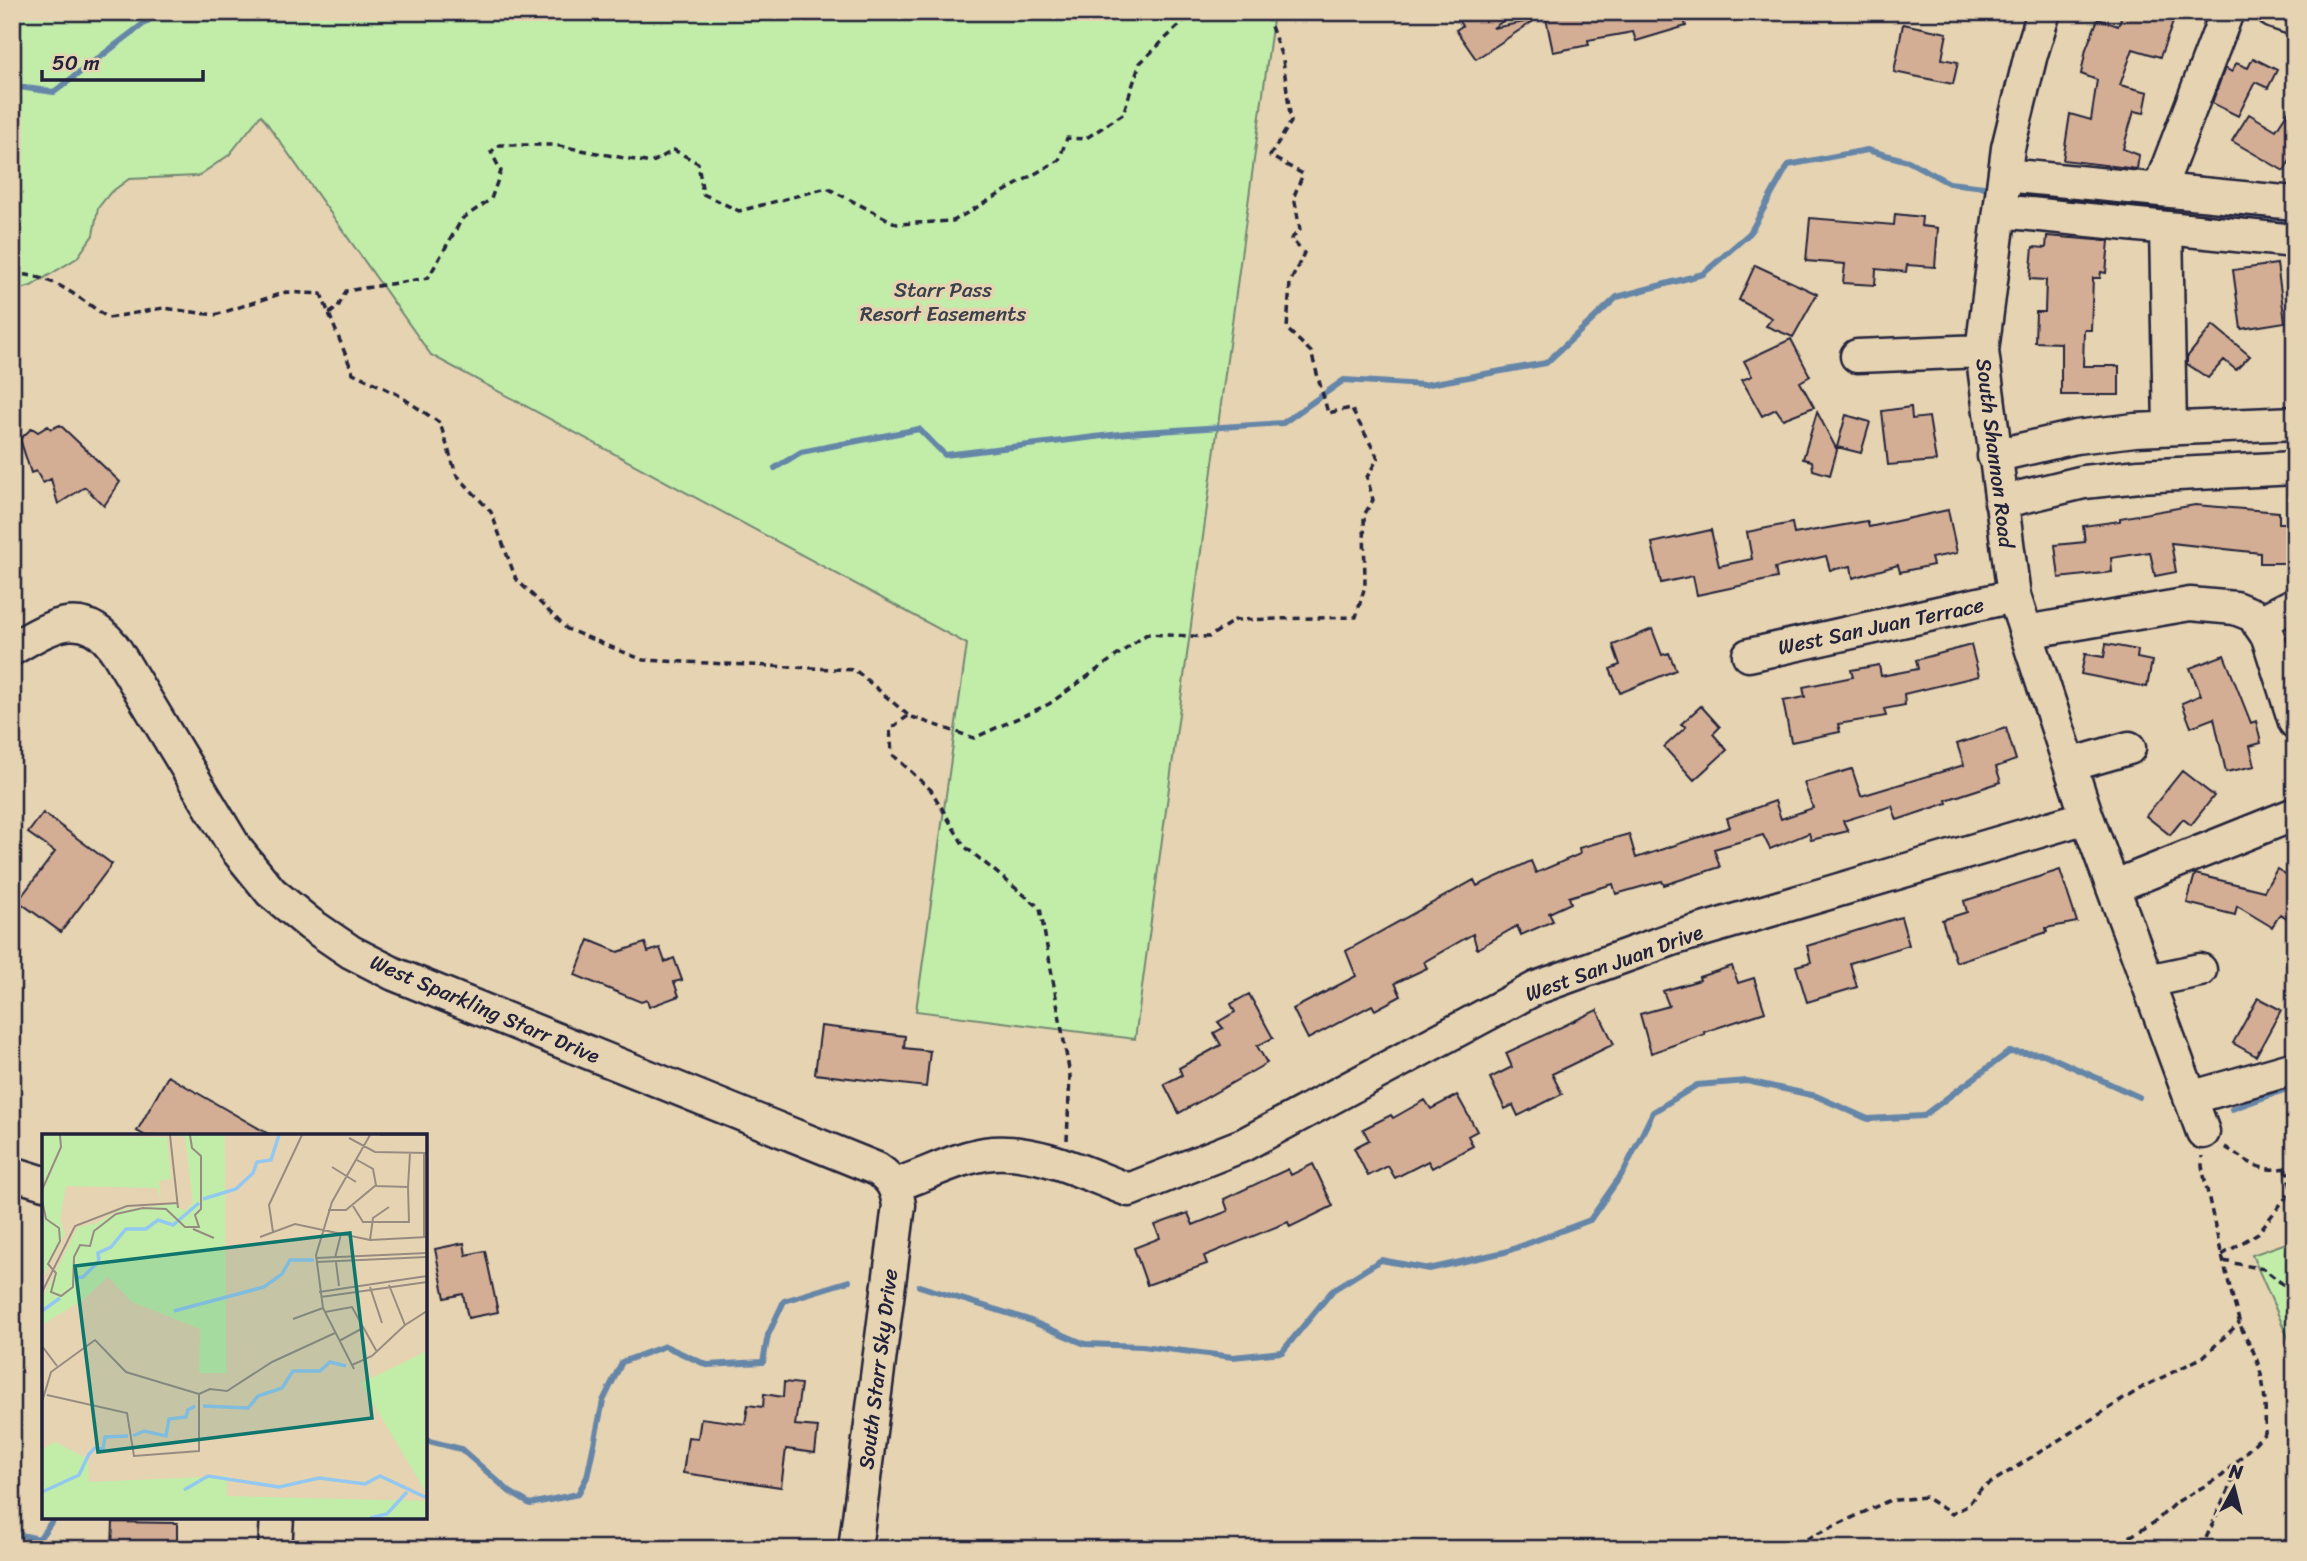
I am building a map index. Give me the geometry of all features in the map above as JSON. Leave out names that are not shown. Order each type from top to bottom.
[{"type":"street","name":"South Shannon Road","points":[[2044,12],[2008,148],[1982,351],[1994,456],[2014,596],[2087,817],[2203,1132]]},
{"type":"street","points":[[2160,190],[2227,12]]},
{"type":"street","points":[[2274,12],[2295,19]]},
{"type":"street","points":[[2004,175],[2295,202]]},
{"type":"street","points":[[2000,211],[2295,241]]},
{"type":"street","points":[[2166,228],[2170,428]]},
{"type":"street","points":[[1857,356],[1982,351]]},
{"type":"street","points":[[1994,456],[2076,437],[2170,428],[2295,423]]},
{"type":"street","points":[[2001,502],[2084,482],[2139,476],[2295,468]]},
{"type":"street","name":"West San Juan Terrace","points":[[1749,655],[2014,596]]},
{"type":"street","points":[[2026,632],[2190,604],[2235,608],[2253,615],[2268,637],[2295,722]]},
{"type":"street","points":[[2258,623],[2295,604]]},
{"type":"street","name":"West Sparkling Starr Drive","points":[[12,649],[53,626],[66,623],[80,624],[103,635],[111,643],[236,849],[271,892],[310,924],[351,952],[394,974],[877,1169],[889,1177],[896,1187]]},
{"type":"street","points":[[2070,765],[2129,748]]},
{"type":"street","points":[[2113,887],[2295,814]]},
{"type":"street","name":"West San Juan Drive","points":[[1065,1167],[1129,1190],[1242,1145],[1536,988],[1672,939],[2087,817]]},
{"type":"street","points":[[2148,981],[2200,970]]},
{"type":"street","points":[[2190,1098],[2295,1068]]},
{"type":"street","points":[[896,1187],[960,1161],[992,1153],[1033,1155],[1065,1167]]},
{"type":"street","points":[[12,1173],[42,1182]]},
{"type":"street","name":"South Starr Sky Drive","points":[[855,1549],[898,1217],[896,1187]]},
{"type":"street","points":[[275,1549],[277,1519]]},
{"type":"path","points":[[329,314],[338,307],[346,291],[428,278],[463,219],[491,199],[501,171],[491,152],[499,145],[554,145],[652,163],[674,150],[698,163],[703,194],[739,211],[827,188],[897,224],[953,221],[1059,160],[1067,138],[1085,139],[1124,114],[1140,63],[1193,12]]},
{"type":"path","points":[[12,275],[23,274],[64,288],[108,318],[163,308],[215,314],[286,292],[321,295],[353,373],[397,394],[440,423],[456,474],[491,512],[516,579],[566,629],[643,660],[855,670],[909,716],[974,738],[1049,704],[1147,634],[1209,637],[1234,620],[1356,617],[1365,586],[1364,515],[1373,500],[1367,477],[1378,458],[1351,408],[1328,414],[1311,352],[1287,329],[1290,283],[1304,253],[1292,239],[1300,230],[1294,196],[1303,174],[1270,156],[1291,122],[1283,60],[1266,12],[1252,18],[1245,12]]},
{"type":"path","points":[[909,716],[890,729],[892,754],[931,790],[964,846],[1040,908],[1070,1075],[1065,1167]]},
{"type":"path","points":[[2203,1132],[2253,1164],[2274,1171],[2295,1166]]},
{"type":"path","points":[[2109,1549],[2155,1521],[2175,1503],[2222,1476],[2244,1457],[2265,1433],[2266,1408],[2255,1354],[2239,1322],[2202,1166],[2203,1132]]},
{"type":"path","points":[[2285,1169],[2290,1174],[2291,1190]]},
{"type":"path","points":[[2222,1255],[2258,1233],[2295,1186]]},
{"type":"path","points":[[2223,1261],[2264,1269],[2295,1294]]},
{"type":"path","points":[[1785,1549],[1888,1500],[1925,1497],[1952,1514],[1967,1506],[1981,1489],[2131,1394],[2203,1357],[2239,1322]]},
{"type":"path","points":[[2201,1549],[2244,1457]]},
{"type":"green space","name":"Starr Pass Resort Easements","points":[[12,12],[1274,12],[1135,1039],[916,1011],[967,644],[431,355],[261,115],[229,155],[198,176],[129,179],[110,193],[98,208],[93,235],[77,258],[31,286],[12,292]]},
{"type":"green space","points":[[2295,1240],[2295,1353],[2252,1255]]},
{"type":"building","points":[[1453,12],[1516,12],[1493,28],[1535,20],[1476,59],[1456,30],[1462,26]]},
{"type":"building","points":[[1576,12],[1682,12],[1686,26],[1636,41],[1633,32],[1588,40],[1589,45],[1553,52],[1546,18]]},
{"type":"building","points":[[2123,12],[2163,12],[2175,17],[2160,57],[2133,49],[2120,85],[2148,92],[2144,113],[2134,111],[2123,149],[2139,155],[2137,169],[2063,160],[2070,114],[2091,120],[2097,80],[2081,74],[2086,49],[2098,19],[2118,26]]},
{"type":"building","points":[[1903,24],[1947,33],[1942,59],[1958,62],[1953,84],[1894,72]]},
{"type":"building","points":[[2253,58],[2277,70],[2268,88],[2255,82],[2238,116],[2212,103],[2225,68],[2232,72],[2236,63],[2248,68]]},
{"type":"building","points":[[2295,101],[2295,152],[2284,171],[2232,141],[2249,114],[2276,130]]},
{"type":"building","points":[[1895,214],[1922,217],[1921,226],[1938,228],[1935,267],[1907,265],[1906,272],[1876,269],[1875,285],[1843,283],[1845,264],[1806,261],[1810,218],[1894,225]]},
{"type":"building","points":[[2047,236],[2109,241],[2106,273],[2101,272],[2100,278],[2093,278],[2091,330],[2084,330],[2083,366],[2119,366],[2119,395],[2061,395],[2061,343],[2035,342],[2036,312],[2045,312],[2046,280],[2030,279],[2033,247],[2046,248]]},
{"type":"building","points":[[2277,264],[2285,322],[2241,329],[2233,270]]},
{"type":"building","points":[[1755,265],[1817,294],[1793,337],[1766,326],[1772,318],[1739,300]]},
{"type":"building","points":[[2213,325],[2250,356],[2236,370],[2224,360],[2208,378],[2187,364],[2187,357]]},
{"type":"building","points":[[1791,339],[1810,376],[1800,382],[1814,407],[1783,419],[1776,409],[1762,416],[1742,380],[1752,376],[1744,361]]},
{"type":"building","points":[[1911,407],[1912,419],[1929,417],[1936,461],[1888,465],[1882,411]]},
{"type":"building","points":[[1817,412],[1837,450],[1830,475],[1813,470],[1812,461],[1803,459]]},
{"type":"building","points":[[1846,415],[1870,422],[1861,453],[1837,447]]},
{"type":"building","points":[[60,425],[120,482],[104,506],[85,487],[58,504],[51,479],[43,483],[36,471],[31,473],[20,439],[32,428],[38,432],[48,426],[51,429]]},
{"type":"building","points":[[2195,505],[2279,512],[2279,523],[2295,523],[2295,563],[2260,563],[2260,553],[2171,543],[2176,572],[2155,576],[2150,552],[2111,558],[2112,572],[2059,578],[2055,545],[2085,542],[2083,526]]},
{"type":"building","points":[[1948,510],[1957,553],[1931,558],[1933,565],[1900,572],[1898,565],[1853,578],[1851,566],[1830,570],[1826,556],[1775,568],[1777,578],[1697,595],[1693,576],[1661,583],[1652,543],[1711,530],[1719,566],[1752,559],[1747,532],[1792,523],[1794,534],[1867,521],[1869,527]]},
{"type":"building","points":[[1652,629],[1662,655],[1669,653],[1676,670],[1620,693],[1610,669],[1620,665],[1613,645]]},
{"type":"building","points":[[2106,644],[2138,650],[2137,658],[2152,661],[2147,687],[2081,674],[2085,654],[2104,657]]},
{"type":"building","points":[[1971,645],[1979,676],[1904,694],[1905,705],[1884,709],[1886,716],[1838,724],[1840,732],[1791,742],[1783,701],[1805,697],[1803,687],[1853,677],[1851,670],[1879,665],[1881,676],[1918,669],[1916,660]]},
{"type":"building","points":[[2224,655],[2251,723],[2256,721],[2261,743],[2250,746],[2255,766],[2226,772],[2214,718],[2191,727],[2182,703],[2201,695],[2190,668]]},
{"type":"building","points":[[1701,706],[1720,727],[1713,734],[1727,750],[1694,780],[1664,747],[1686,727],[1681,724]]},
{"type":"building","points":[[2006,728],[2016,760],[1996,767],[2001,782],[1897,820],[1892,806],[1843,821],[1848,831],[1811,840],[1809,833],[1770,849],[1763,835],[1714,849],[1720,867],[1664,885],[1662,881],[1616,894],[1613,884],[1569,897],[1571,903],[1549,913],[1553,921],[1521,935],[1517,926],[1477,949],[1473,934],[1424,962],[1427,968],[1395,983],[1401,996],[1375,1010],[1372,1005],[1308,1039],[1293,1009],[1356,976],[1346,951],[1474,880],[1477,886],[1531,861],[1536,873],[1580,854],[1579,848],[1629,834],[1636,858],[1730,827],[1727,818],[1775,801],[1781,819],[1813,808],[1804,783],[1852,769],[1861,796],[1964,765],[1957,744]]},
{"type":"building","points":[[2182,771],[2214,796],[2191,825],[2183,819],[2170,835],[2146,816]]},
{"type":"building","points":[[43,813],[112,864],[61,932],[18,901],[55,852],[28,833]]},
{"type":"building","points":[[2277,869],[2295,880],[2295,923],[2280,914],[2272,927],[2237,906],[2235,915],[2187,903],[2195,874],[2264,891]]},
{"type":"building","points":[[2060,870],[2077,922],[2046,928],[2047,932],[1956,962],[1942,920],[1967,912],[1964,901]]},
{"type":"building","points":[[1901,917],[1909,945],[1850,963],[1857,987],[1807,1002],[1796,966],[1811,962],[1807,946]]},
{"type":"building","points":[[589,940],[618,952],[645,943],[648,952],[660,948],[665,962],[674,958],[682,980],[674,982],[679,996],[649,1007],[647,1000],[641,1002],[575,975]]},
{"type":"building","points":[[1732,966],[1738,983],[1754,978],[1765,1012],[1651,1053],[1640,1014],[1669,1006],[1663,991],[1700,980],[1699,977]]},
{"type":"building","points":[[1249,994],[1273,1038],[1257,1046],[1267,1063],[1179,1113],[1164,1084],[1182,1075],[1179,1068],[1221,1045],[1214,1033],[1223,1028],[1218,1022],[1235,1012],[1231,1004]]},
{"type":"building","points":[[2258,998],[2281,1010],[2256,1056],[2233,1043]]},
{"type":"building","points":[[1597,1010],[1614,1044],[1552,1074],[1562,1094],[1518,1116],[1513,1105],[1505,1109],[1490,1078],[1512,1067],[1506,1053]]},
{"type":"building","points":[[821,1026],[905,1036],[904,1048],[930,1051],[926,1087],[815,1074]]},
{"type":"building","points":[[168,1076],[269,1134],[142,1134],[137,1131]]},
{"type":"building","points":[[1457,1095],[1477,1131],[1468,1136],[1473,1146],[1432,1168],[1428,1161],[1395,1178],[1388,1166],[1368,1176],[1354,1148],[1369,1140],[1363,1129],[1391,1115],[1393,1118],[1425,1100],[1431,1109]]},
{"type":"building","points":[[1313,1164],[1333,1206],[1290,1227],[1288,1222],[1204,1256],[1207,1264],[1147,1285],[1134,1248],[1160,1238],[1155,1225],[1188,1213],[1193,1225],[1228,1211],[1224,1199],[1288,1169],[1291,1175]]},
{"type":"building","points":[[464,1243],[466,1255],[485,1251],[498,1312],[468,1318],[463,1294],[445,1298],[435,1249]]},
{"type":"building","points":[[784,1382],[801,1384],[795,1425],[818,1427],[815,1453],[786,1449],[781,1487],[683,1473],[688,1437],[698,1438],[701,1418],[745,1424],[748,1405],[763,1407],[764,1394],[783,1397]]},
{"type":"building","points":[[113,1522],[177,1523],[177,1549],[112,1549]]},
{"type":"waterway","points":[[12,86],[54,92],[159,12]]},
{"type":"waterway","points":[[775,468],[801,452],[919,429],[945,455],[1128,433],[1283,423],[1344,380],[1424,385],[1546,363],[1617,297],[1703,274],[1750,233],[1788,165],[1867,150],[1908,161],[1949,183],[1993,188]]},
{"type":"waterway","points":[[2220,212],[2295,219]]},
{"type":"waterway","points":[[919,1286],[1026,1319],[1085,1344],[1142,1346],[1233,1357],[1282,1352],[1333,1290],[1381,1260],[1429,1269],[1505,1252],[1590,1220],[1624,1171],[1653,1112],[1697,1085],[1747,1081],[1816,1096],[1868,1119],[1923,1116],[2009,1052],[2044,1054],[2139,1097]]},
{"type":"waterway","points":[[2232,1109],[2295,1086]]},
{"type":"waterway","points":[[427,1440],[461,1449],[510,1492],[530,1504],[578,1494],[587,1477],[603,1401],[622,1362],[665,1346],[707,1365],[763,1362],[768,1335],[784,1301],[849,1281]]},
{"type":"waterway","points":[[12,1533],[39,1539],[54,1519]]}]
